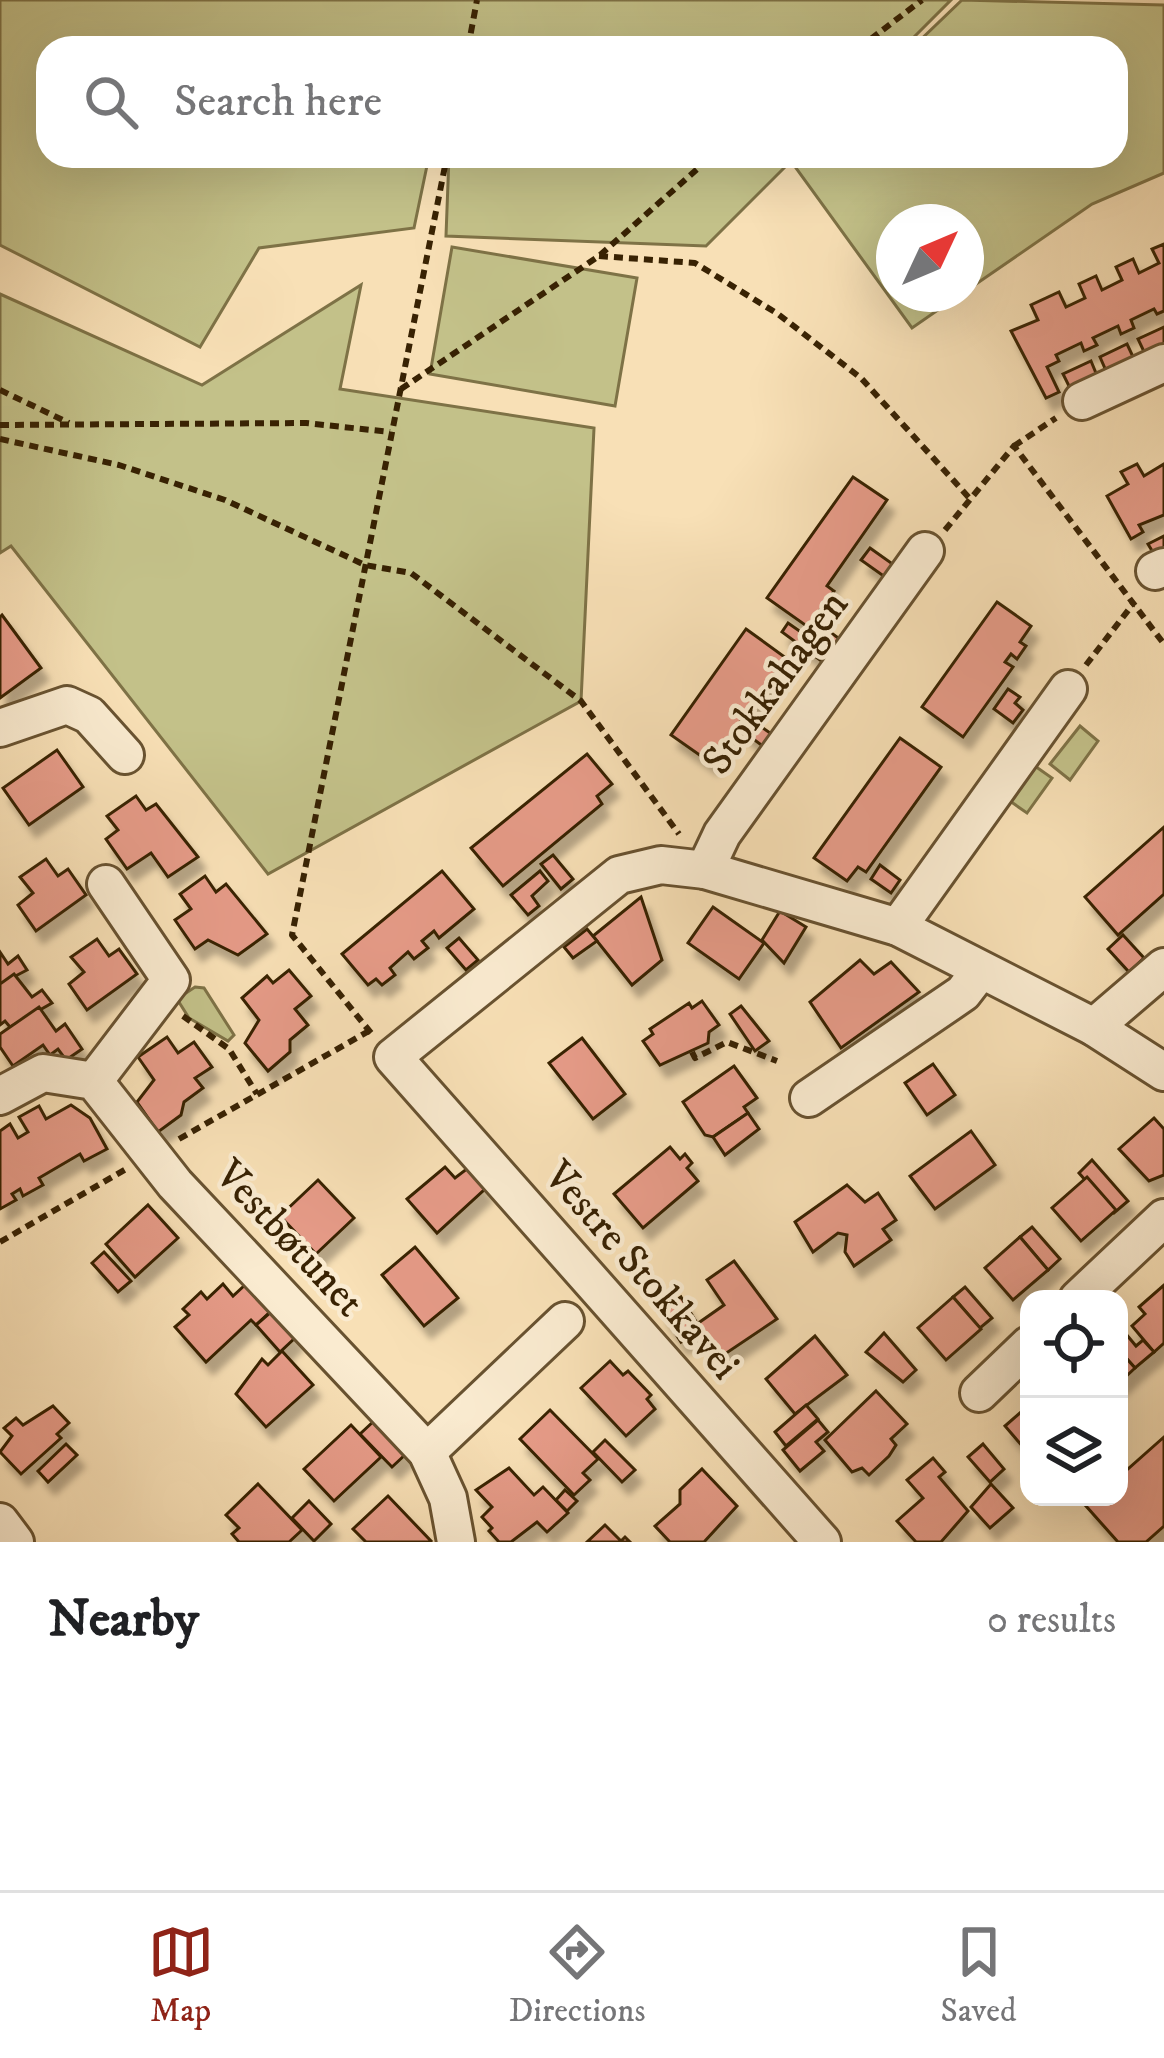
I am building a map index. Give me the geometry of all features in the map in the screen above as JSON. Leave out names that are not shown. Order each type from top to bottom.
[{"type":"street","points":[[1082,401],[1164,363]]},
{"type":"street","name":"Stokkahagen","points":[[705,870],[722,835],[925,550]]},
{"type":"street","points":[[898,927],[1068,689]]},
{"type":"street","points":[[0,728],[67,705],[89,715],[125,755]]},
{"type":"street","points":[[393,1058],[619,874],[661,865],[705,870],[898,927],[1094,1027],[1164,1072]]},
{"type":"street","points":[[0,1096],[44,1073],[94,1081],[171,980],[106,884]]},
{"type":"street","points":[[1094,1027],[1164,967]]},
{"type":"street","points":[[809,1098],[963,993],[980,971]]},
{"type":"street","name":"Vestre Stokkavei","points":[[393,1058],[822,1542]]},
{"type":"street","name":"Vestbøtunet","points":[[94,1081],[175,1184],[427,1452],[441,1475],[456,1542]]},
{"type":"street","points":[[1088,1290],[1164,1218]]},
{"type":"street","points":[[427,1452],[565,1321]]},
{"type":"street","points":[[979,1393],[1020,1354]]},
{"type":"street","points":[[0,1522],[15,1542]]},
{"type":"path","points":[[470,36],[477,0]]},
{"type":"path","points":[[875,36],[922,0]]},
{"type":"path","points":[[393,1058],[301,952],[292,934],[445,168]]},
{"type":"path","points":[[401,389],[599,256],[698,168]]},
{"type":"path","points":[[599,256],[694,263],[778,314],[861,378],[972,501]]},
{"type":"path","points":[[0,390],[72,424]]},
{"type":"path","points":[[925,550],[972,501],[1014,446],[1082,401]]},
{"type":"path","points":[[0,425],[306,423],[390,432]]},
{"type":"path","points":[[0,439],[118,465],[225,500],[364,565],[411,573],[581,701],[705,870]]},
{"type":"path","points":[[1014,446],[1164,644]]},
{"type":"path","points":[[1068,689],[1160,569]]},
{"type":"path","points":[[166,986],[187,1021],[230,1049],[257,1094]]},
{"type":"path","points":[[692,1052],[695,1058],[727,1042],[777,1061]]},
{"type":"shaded area","points":[[0,0],[951,0],[915,36],[36,36],[36,168],[426,168],[414,228],[259,248],[200,347],[0,245]]},
{"type":"shaded area","points":[[962,0],[1164,5],[1164,173],[1092,204],[984,279],[984,204],[876,204],[876,278],[796,168],[1128,168],[1128,36],[924,36]]},
{"type":"shaded area","points":[[449,168],[784,168],[706,246],[446,236]]},
{"type":"shaded area","points":[[452,247],[637,278],[615,406],[430,374]]},
{"type":"shaded area","points":[[361,285],[340,389],[594,428],[581,701],[268,874],[11,546],[0,553],[0,294],[202,385]]},
{"type":"shaded area","points":[[900,312],[935,312],[912,328]]},
{"type":"shaded area","points":[[1080,726],[1098,741],[1070,780],[1050,764]]},
{"type":"shaded area","points":[[1032,764],[1052,778],[1027,813],[1007,799]]},
{"type":"shaded area","points":[[195,987],[204,988],[234,1035],[228,1041],[189,1018],[177,999]]},
{"type":"building","points":[[1164,244],[1164,311],[1157,314],[1154,309],[1131,320],[1134,328],[1121,334],[1118,326],[1093,338],[1097,345],[1084,351],[1081,343],[1056,355],[1059,361],[1047,367],[1059,392],[1046,398],[1011,331],[1038,320],[1031,305],[1059,292],[1066,307],[1085,298],[1079,284],[1096,276],[1102,290],[1122,280],[1116,267],[1133,259],[1139,273],[1159,263],[1152,249]]},
{"type":"building","points":[[1164,327],[1164,347],[1146,356],[1138,339]]},
{"type":"building","points":[[1127,344],[1135,361],[1107,373],[1100,357]]},
{"type":"building","points":[[1091,361],[1098,378],[1071,390],[1063,374]]},
{"type":"building","points":[[1137,464],[1144,476],[1164,464],[1164,515],[1139,525],[1143,532],[1131,539],[1107,496],[1128,484],[1121,472]]},
{"type":"building","points":[[853,477],[887,500],[827,586],[834,591],[808,627],[767,598]]},
{"type":"building","points":[[1164,536],[1164,556],[1157,559],[1148,544]]},
{"type":"building","points":[[870,548],[894,565],[885,577],[861,560]]},
{"type":"building","points":[[997,602],[1031,626],[1020,642],[1026,646],[1017,659],[1011,654],[1005,662],[1013,667],[963,737],[922,707]]},
{"type":"building","points":[[0,617],[41,668],[0,698]]},
{"type":"building","points":[[788,623],[808,637],[818,623],[841,640],[824,663],[782,632]]},
{"type":"building","points":[[746,629],[786,658],[711,763],[671,735]]},
{"type":"building","points":[[1008,689],[1020,697],[1015,703],[1023,710],[1013,723],[994,709]]},
{"type":"building","points":[[750,719],[773,735],[764,747],[741,730]]},
{"type":"building","points":[[900,738],[941,767],[866,872],[858,867],[847,881],[814,858]]},
{"type":"building","points":[[57,750],[83,787],[29,825],[3,788]]},
{"type":"building","points":[[587,754],[612,784],[597,796],[602,804],[503,886],[471,848]]},
{"type":"building","points":[[136,796],[146,810],[156,804],[198,857],[168,877],[151,853],[127,869],[106,839],[118,830],[107,816]]},
{"type":"building","points":[[1164,827],[1164,894],[1118,935],[1085,897]]},
{"type":"building","points":[[553,855],[573,879],[561,889],[541,864]]},
{"type":"building","points":[[46,859],[58,876],[68,869],[86,895],[36,931],[18,905],[33,893],[20,877]]},
{"type":"building","points":[[880,865],[900,880],[891,893],[871,879]]},
{"type":"building","points":[[442,871],[474,909],[439,938],[434,931],[422,941],[428,948],[414,959],[408,952],[390,968],[395,975],[382,985],[376,979],[368,985],[342,954]]},
{"type":"building","points":[[540,871],[548,881],[532,896],[539,906],[528,915],[511,895]]},
{"type":"building","points":[[205,876],[216,892],[226,884],[267,934],[238,955],[208,940],[195,949],[175,920],[191,909],[180,894]]},
{"type":"building","points":[[641,897],[662,960],[632,985],[593,936]]},
{"type":"building","points":[[713,907],[764,943],[739,979],[688,943]]},
{"type":"building","points":[[780,911],[806,927],[784,963],[762,940]]},
{"type":"building","points":[[587,929],[597,941],[573,958],[564,947]]},
{"type":"building","points":[[1123,935],[1144,958],[1129,972],[1108,949]]},
{"type":"building","points":[[459,938],[478,960],[466,970],[447,948]]},
{"type":"building","points":[[97,939],[109,956],[119,949],[137,974],[87,1010],[69,984],[84,972],[71,957]]},
{"type":"building","points":[[0,952],[8,964],[18,956],[27,970],[0,984]]},
{"type":"building","points":[[860,960],[874,974],[891,962],[919,992],[841,1048],[810,1002]]},
{"type":"building","points":[[289,970],[311,996],[295,1009],[308,1025],[290,1040],[290,1052],[268,1071],[245,1043],[259,1020],[242,998],[267,976],[273,983]]},
{"type":"building","points":[[14,974],[32,997],[42,990],[52,1003],[10,1027],[5,1021],[0,1025],[0,984]]},
{"type":"building","points":[[702,1001],[719,1025],[709,1032],[708,1043],[660,1065],[643,1041],[653,1034],[650,1029],[689,1003],[692,1008]]},
{"type":"building","points":[[741,1006],[769,1041],[755,1051],[730,1014]]},
{"type":"building","points":[[39,1007],[56,1031],[65,1024],[82,1049],[66,1060],[58,1049],[50,1055],[43,1045],[13,1066],[0,1047],[0,1034]]},
{"type":"building","points":[[167,1037],[178,1053],[194,1042],[212,1067],[195,1078],[203,1088],[184,1102],[181,1115],[158,1132],[137,1102],[154,1080],[138,1057]]},
{"type":"building","points":[[582,1038],[625,1094],[593,1119],[549,1063]]},
{"type":"building","points":[[933,1064],[955,1095],[927,1115],[905,1083]]},
{"type":"building","points":[[734,1066],[757,1098],[744,1107],[748,1113],[713,1137],[705,1135],[683,1102]]},
{"type":"building","points":[[71,1105],[90,1118],[107,1149],[84,1161],[80,1154],[39,1178],[43,1185],[23,1196],[20,1189],[12,1194],[16,1200],[0,1209],[0,1131],[10,1124],[18,1138],[28,1132],[19,1117],[39,1106],[46,1119]]},
{"type":"building","points":[[748,1113],[759,1129],[725,1155],[713,1137]]},
{"type":"building","points":[[1154,1118],[1164,1129],[1164,1175],[1149,1181],[1119,1149]]},
{"type":"building","points":[[971,1131],[995,1165],[935,1209],[910,1176]]},
{"type":"building","points":[[670,1147],[680,1159],[685,1154],[692,1163],[687,1168],[698,1181],[643,1228],[614,1194]]},
{"type":"building","points":[[1092,1160],[1128,1201],[1114,1213],[1079,1173]]},
{"type":"building","points":[[445,1167],[455,1178],[468,1168],[485,1189],[437,1233],[407,1199]]},
{"type":"building","points":[[1087,1177],[1116,1210],[1081,1241],[1052,1208]]},
{"type":"building","points":[[318,1180],[354,1218],[316,1254],[280,1216]]},
{"type":"building","points":[[847,1185],[865,1202],[878,1193],[896,1220],[883,1229],[891,1240],[854,1266],[845,1252],[847,1235],[838,1233],[813,1252],[795,1222]]},
{"type":"building","points":[[148,1205],[178,1238],[135,1277],[106,1244]]},
{"type":"building","points":[[1032,1227],[1060,1259],[1048,1270],[1020,1237]]},
{"type":"building","points":[[1020,1237],[1048,1270],[1013,1300],[985,1268]]},
{"type":"building","points":[[415,1247],[458,1298],[424,1326],[382,1275]]},
{"type":"building","points":[[104,1252],[131,1281],[118,1292],[92,1263]]},
{"type":"building","points":[[734,1261],[777,1319],[719,1358],[697,1324],[724,1305],[707,1280]]},
{"type":"building","points":[[223,1284],[233,1296],[246,1284],[271,1311],[256,1325],[251,1320],[206,1362],[175,1327],[189,1315],[183,1309],[201,1292],[207,1299]]},
{"type":"building","points":[[1164,1285],[1164,1343],[1154,1352],[1132,1326],[1145,1314],[1139,1307]]},
{"type":"building","points":[[965,1287],[992,1318],[980,1328],[953,1297]]},
{"type":"building","points":[[681,1297],[700,1328],[681,1342],[661,1311]]},
{"type":"building","points":[[953,1297],[981,1329],[946,1360],[918,1328]]},
{"type":"building","points":[[272,1311],[296,1337],[280,1352],[256,1325]]},
{"type":"building","points":[[884,1333],[916,1370],[903,1382],[866,1352]]},
{"type":"building","points":[[815,1336],[847,1375],[795,1414],[766,1379]]},
{"type":"building","points":[[1128,1336],[1136,1346],[1143,1340],[1154,1352],[1135,1368],[1128,1360]]},
{"type":"building","points":[[282,1351],[313,1385],[266,1427],[236,1394],[262,1359],[268,1365]]},
{"type":"building","points":[[610,1361],[623,1375],[628,1371],[651,1395],[647,1399],[655,1409],[626,1436],[581,1388]]},
{"type":"building","points":[[876,1391],[907,1424],[891,1439],[896,1445],[889,1456],[869,1475],[862,1468],[852,1472],[825,1440]]},
{"type":"building","points":[[806,1405],[818,1419],[786,1446],[775,1432]]},
{"type":"building","points":[[53,1406],[69,1423],[57,1434],[61,1438],[21,1474],[0,1452],[12,1436],[4,1428],[16,1418],[23,1425]]},
{"type":"building","points":[[550,1410],[598,1459],[583,1473],[590,1480],[574,1495],[520,1439]]},
{"type":"building","points":[[1020,1413],[1020,1444],[1005,1426]]},
{"type":"building","points":[[375,1420],[407,1453],[392,1467],[360,1434]]},
{"type":"building","points":[[818,1420],[828,1432],[816,1442],[824,1451],[800,1471],[783,1450]]},
{"type":"building","points":[[351,1425],[381,1457],[334,1501],[304,1469]]},
{"type":"building","points":[[1164,1437],[1164,1526],[1146,1542],[1118,1542],[1086,1506],[1128,1506],[1128,1469]]},
{"type":"building","points":[[605,1440],[635,1470],[622,1482],[593,1452]]},
{"type":"building","points":[[66,1444],[77,1455],[48,1482],[38,1471]]},
{"type":"building","points":[[983,1444],[1004,1469],[990,1482],[968,1457]]},
{"type":"building","points":[[933,1458],[945,1472],[939,1477],[968,1511],[941,1542],[916,1542],[897,1521],[923,1498],[907,1480]]},
{"type":"building","points":[[509,1468],[534,1495],[543,1487],[568,1513],[547,1532],[537,1522],[511,1542],[499,1542],[482,1517],[492,1507],[476,1490]]},
{"type":"building","points":[[702,1469],[737,1506],[704,1542],[670,1542],[655,1526],[680,1504],[680,1490]]},
{"type":"building","points":[[258,1484],[302,1530],[289,1542],[239,1542],[232,1534],[239,1528],[226,1515]]},
{"type":"building","points":[[991,1484],[1013,1508],[990,1528],[971,1507]]},
{"type":"building","points":[[565,1490],[577,1501],[567,1511],[556,1500]]},
{"type":"building","points":[[388,1496],[430,1542],[366,1542],[353,1529]]},
{"type":"building","points":[[309,1501],[331,1524],[314,1541],[292,1518]]},
{"type":"building","points":[[605,1525],[621,1541],[625,1537],[630,1542],[587,1542]]}]
